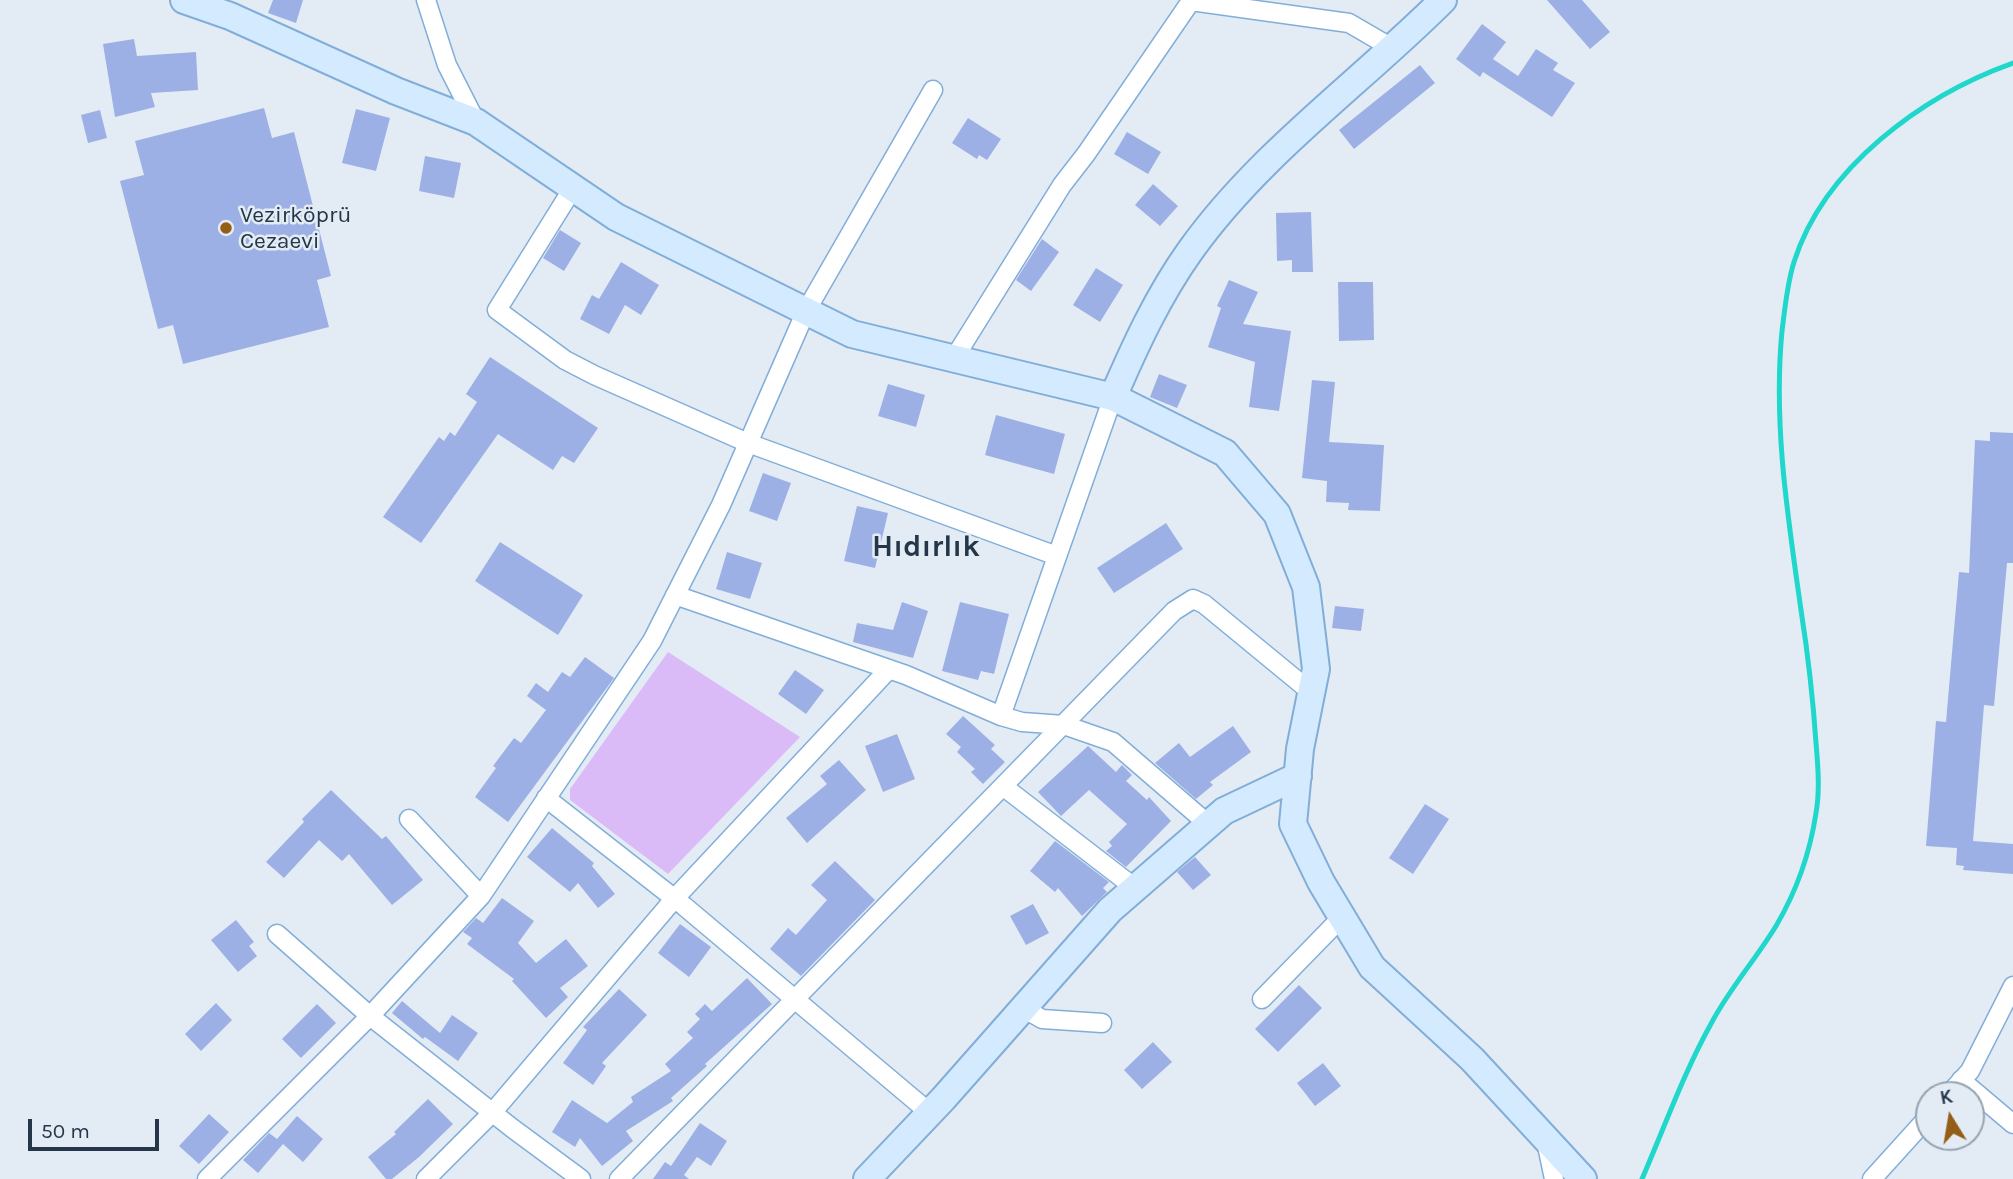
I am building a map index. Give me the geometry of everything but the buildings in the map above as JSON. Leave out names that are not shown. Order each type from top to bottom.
[{"type":"street","points":[[184,0],[230,16],[396,91],[476,122],[616,216],[852,334],[1113,397],[1225,453],[1277,514],[1306,587],[1316,669],[1300,749],[1293,824],[1321,882],[1371,967],[1472,1059],[1546,1139],[1571,1177]]},
{"type":"street","points":[[426,0],[447,65],[476,122]]},
{"type":"street","points":[[1000,716],[1113,397],[1139,336],[1191,250],[1270,160],[1443,0]]},
{"type":"street","points":[[953,360],[1062,184],[1086,154],[1191,1],[1349,23],[1392,48]]},
{"type":"street","points":[[207,1179],[370,1016],[481,896],[652,641],[721,505],[806,311],[933,90]]},
{"type":"street","points":[[573,188],[497,310],[565,360],[748,443],[1057,556]]},
{"type":"street","points":[[676,595],[889,669],[1000,716],[1022,722],[1065,725],[1113,743],[1208,824]]},
{"type":"street","points":[[618,1179],[1174,611],[1193,599],[1204,604],[1311,692]]},
{"type":"street","points":[[426,1179],[492,1113],[675,898],[889,669]]},
{"type":"street","points":[[867,1179],[930,1113],[1110,910],[1224,811],[1298,776]]},
{"type":"street","points":[[1004,787],[1135,888]]},
{"type":"street","points":[[546,798],[675,898],[930,1113]]},
{"type":"street","points":[[409,819],[481,896]]},
{"type":"street","points":[[1262,999],[1342,917]]},
{"type":"street","points":[[277,934],[370,1016],[492,1113],[581,1179]]},
{"type":"street","points":[[2013,986],[1970,1071],[1961,1080],[2013,1124]]},
{"type":"street","points":[[1023,1008],[1042,1019],[1102,1023]]},
{"type":"street","points":[[1872,1179],[1915,1131]]},
{"type":"shaded area","points":[[668,652],[800,737],[668,874],[570,800],[570,789]]},
{"type":"waterway","points":[[1642,1179],[1702,1041],[1719,1009],[1776,926],[1790,900],[1806,857],[1816,813],[1818,778],[1813,710],[1787,506],[1779,401],[1782,331],[1794,262],[1808,227],[1828,195],[1881,139],[1945,94],[2013,63]]},
{"type":"place","name":"Vezirköprü Cezaevi","points":[[226,228]]},
{"type":"district","name":"Hıdırlık","points":[[926,547]]}]
